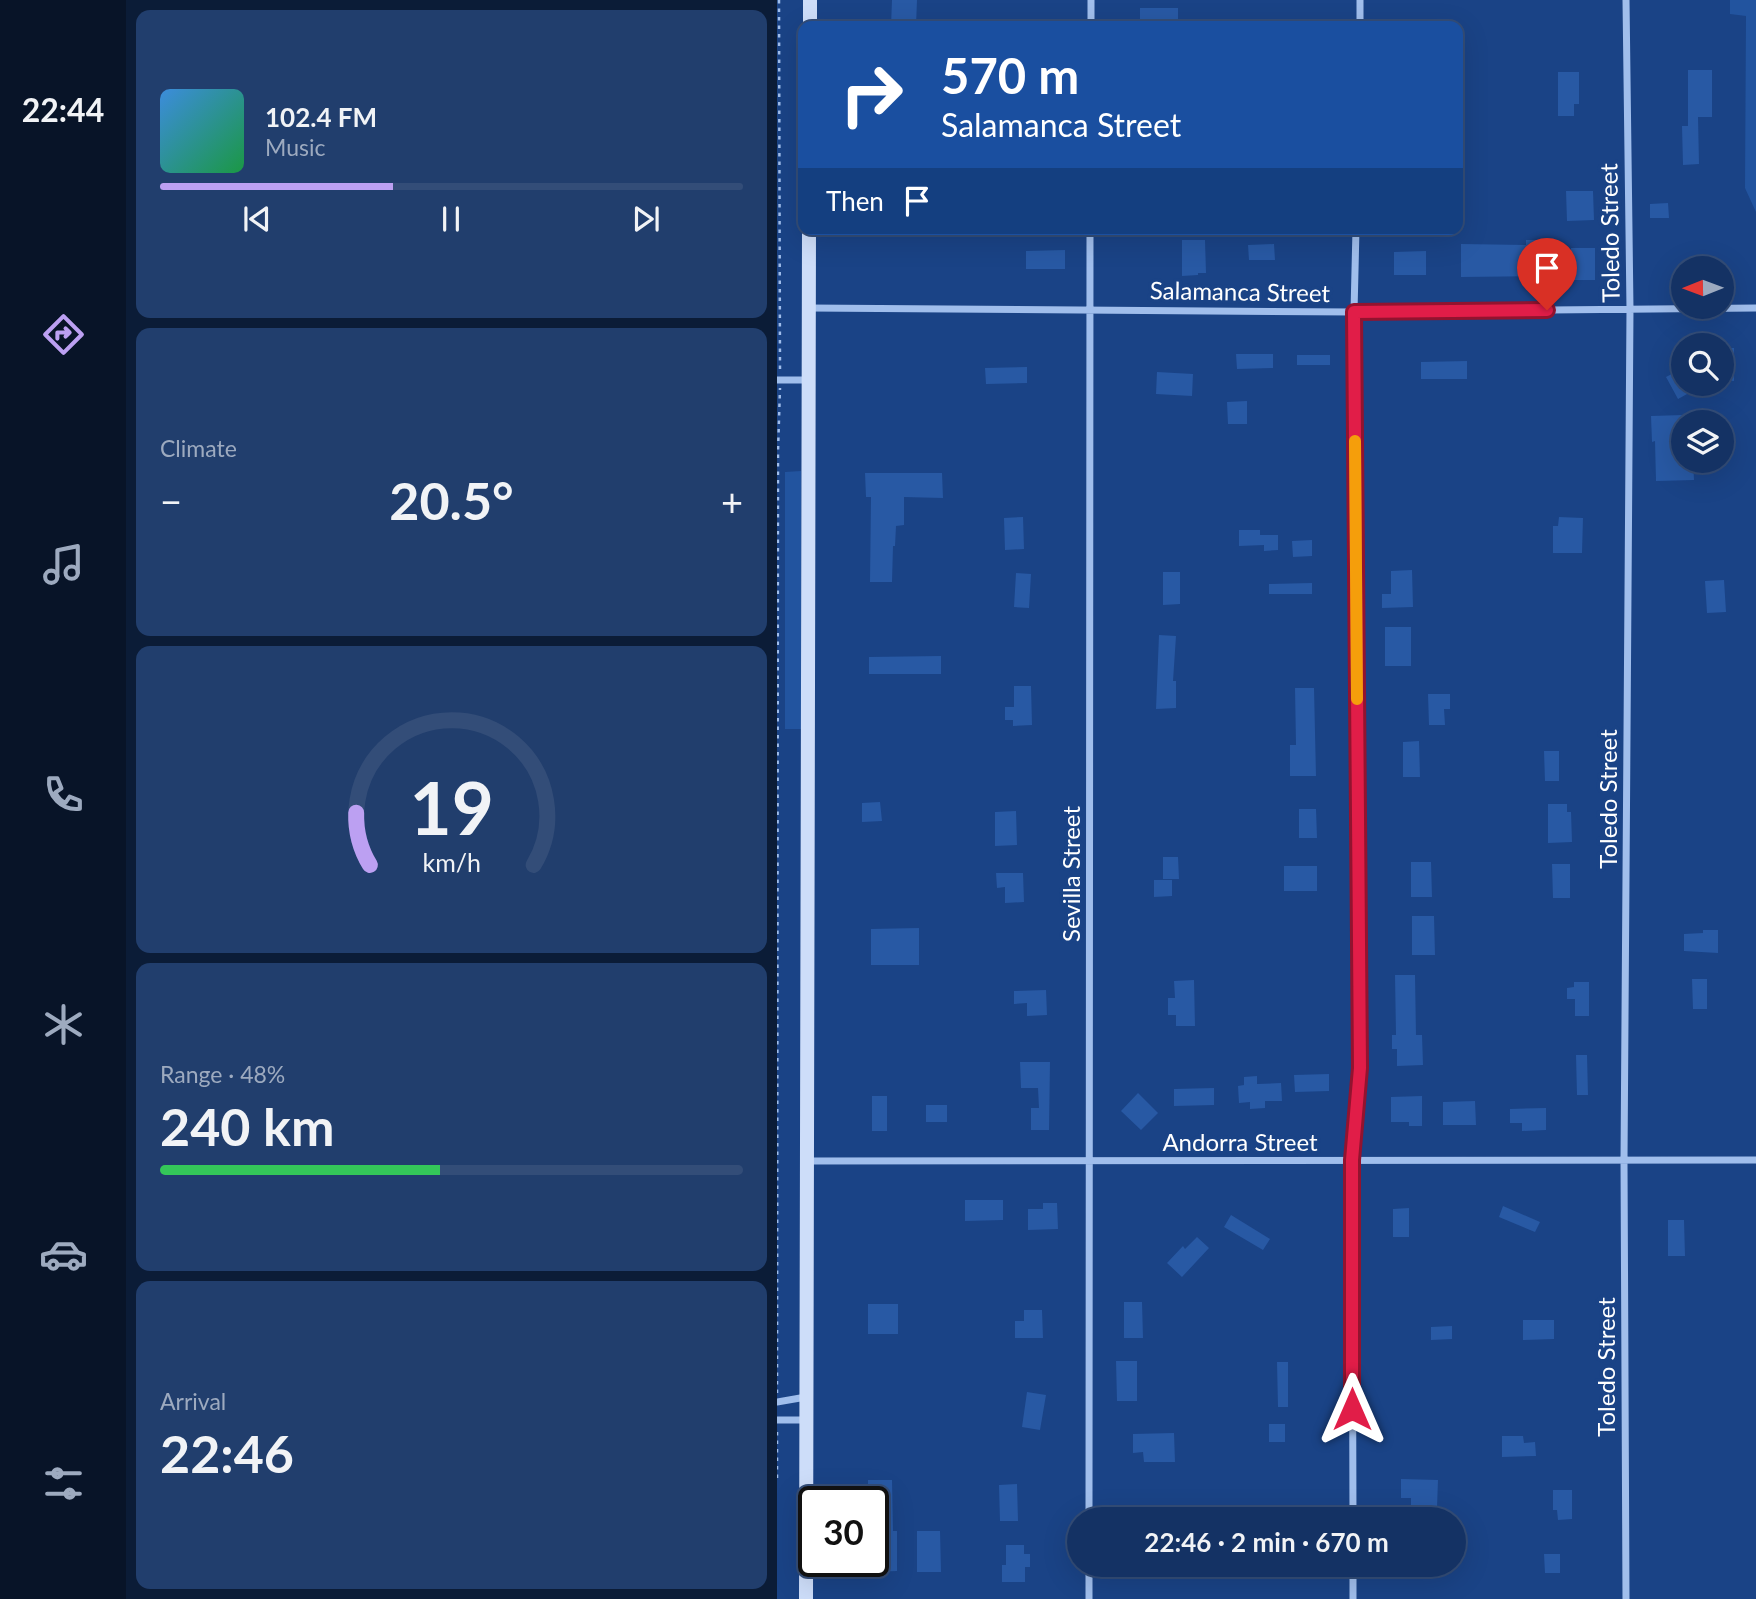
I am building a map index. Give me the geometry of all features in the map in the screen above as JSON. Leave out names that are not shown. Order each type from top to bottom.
[{"type":"main road","points":[[810,0],[810,21]]},
{"type":"main road","points":[[806,1599],[809,235]]},
{"type":"street","points":[[1091,0],[1091,21]]},
{"type":"street","points":[[1360,0],[1360,21]]},
{"type":"street","name":"Toledo Street","points":[[1626,0],[1630,309],[1624,1160],[1626,1599]]},
{"type":"street","name":"Sevilla Street","points":[[1089,1507],[1090,235]]},
{"type":"street","points":[[1353,1507],[1352,1160],[1360,1068],[1354,312],[1356,235]]},
{"type":"street","name":"Salamanca Street","points":[[809,308],[1354,312],[1756,308]]},
{"type":"street","points":[[778,380],[808,380]]},
{"type":"street","name":"Andorra Street","points":[[807,1161],[1756,1160]]},
{"type":"street","points":[[777,1402],[807,1396]]},
{"type":"street","points":[[777,1420],[807,1420]]},
{"type":"street","points":[[1089,1577],[1089,1599]]},
{"type":"street","points":[[1353,1577],[1353,1599]]},
{"type":"path","points":[[777,1402],[779,0]]},
{"type":"path","points":[[777,1420],[777,1478]]},
{"type":"shaded area","points":[[1730,0],[1756,0],[1756,212],[1745,188],[1746,16],[1730,14]]},
{"type":"shaded area","points":[[801,471],[801,729],[785,729],[785,472]]},
{"type":"building","points":[[892,0],[917,0],[916,21],[891,21]]},
{"type":"building","points":[[1140,8],[1178,8],[1178,21],[1140,21]]},
{"type":"building","points":[[1688,70],[1712,70],[1712,117],[1698,117],[1699,164],[1683,165],[1682,126],[1688,126]]},
{"type":"building","points":[[1558,72],[1579,72],[1579,104],[1574,104],[1574,116],[1558,116]]},
{"type":"building","points":[[1566,191],[1593,191],[1594,220],[1567,221]]},
{"type":"building","points":[[1668,203],[1669,218],[1650,218],[1650,204]]},
{"type":"building","points":[[1182,240],[1205,240],[1206,273],[1182,276]]},
{"type":"building","points":[[1526,240],[1549,240],[1550,276],[1461,277],[1461,244],[1526,245]]},
{"type":"building","points":[[1274,244],[1275,260],[1249,260],[1248,245]]},
{"type":"building","points":[[1571,248],[1595,248],[1595,280],[1571,280]]},
{"type":"building","points":[[1065,250],[1065,269],[1026,269],[1026,251]]},
{"type":"building","points":[[1426,251],[1426,275],[1394,275],[1394,252]]},
{"type":"building","points":[[1236,354],[1273,354],[1273,368],[1237,369]]},
{"type":"building","points":[[1297,355],[1330,355],[1330,365],[1297,365]]},
{"type":"building","points":[[1467,361],[1467,379],[1421,379],[1421,362]]},
{"type":"building","points":[[1027,367],[1027,383],[986,384],[985,368]]},
{"type":"building","points":[[1157,372],[1193,374],[1192,396],[1156,394]]},
{"type":"building","points":[[1247,401],[1247,424],[1228,424],[1227,402]]},
{"type":"building","points":[[1671,415],[1671,473],[1694,473],[1694,480],[1656,481],[1651,416]]},
{"type":"building","points":[[865,473],[942,473],[943,498],[904,497],[904,525],[896,526],[893,546],[892,582],[870,582],[871,497],[866,497]]},
{"type":"building","points":[[1023,517],[1024,549],[1005,550],[1004,518]]},
{"type":"building","points":[[1559,517],[1583,518],[1582,553],[1553,553],[1553,526],[1558,526]]},
{"type":"building","points":[[1239,530],[1260,530],[1260,535],[1278,535],[1278,550],[1264,551],[1264,545],[1239,546]]},
{"type":"building","points":[[1312,540],[1312,556],[1293,557],[1292,541]]},
{"type":"building","points":[[1412,570],[1413,607],[1382,608],[1382,594],[1391,594],[1391,571]]},
{"type":"building","points":[[1163,572],[1180,572],[1180,604],[1163,605]]},
{"type":"building","points":[[1016,573],[1031,574],[1029,608],[1014,607]]},
{"type":"building","points":[[1724,580],[1726,612],[1707,613],[1705,581]]},
{"type":"building","points":[[1312,583],[1312,594],[1269,594],[1269,584]]},
{"type":"building","points":[[1385,627],[1411,627],[1411,666],[1385,666]]},
{"type":"building","points":[[1159,635],[1176,636],[1173,681],[1176,681],[1176,708],[1156,709]]},
{"type":"building","points":[[941,656],[941,674],[869,674],[869,657]]},
{"type":"building","points":[[1014,686],[1031,686],[1032,725],[1013,726],[1013,720],[1005,720],[1005,707],[1014,707]]},
{"type":"building","points":[[1295,688],[1314,688],[1316,776],[1290,776],[1290,745],[1296,745]]},
{"type":"building","points":[[1428,694],[1450,694],[1450,709],[1444,709],[1445,725],[1429,725]]},
{"type":"building","points":[[1419,741],[1420,777],[1403,777],[1403,742]]},
{"type":"building","points":[[1544,751],[1559,751],[1559,781],[1545,781]]},
{"type":"building","points":[[880,802],[882,821],[862,822],[862,803]]},
{"type":"building","points":[[1548,804],[1567,804],[1567,812],[1571,812],[1572,842],[1548,843]]},
{"type":"building","points":[[1299,809],[1316,809],[1317,838],[1299,838]]},
{"type":"building","points":[[1016,811],[1017,845],[995,846],[995,812]]},
{"type":"building","points":[[1163,857],[1178,857],[1179,879],[1163,879]]},
{"type":"building","points":[[1411,862],[1431,862],[1432,897],[1411,897]]},
{"type":"building","points":[[1552,864],[1570,864],[1570,898],[1553,898]]},
{"type":"building","points":[[1284,866],[1317,866],[1317,891],[1284,891]]},
{"type":"building","points":[[996,873],[1023,873],[1024,902],[1005,903],[1005,887],[997,888]]},
{"type":"building","points":[[1154,880],[1172,880],[1172,896],[1154,897]]},
{"type":"building","points":[[1412,916],[1434,916],[1435,955],[1412,955]]},
{"type":"building","points":[[919,928],[919,965],[871,965],[871,929]]},
{"type":"building","points":[[1703,930],[1718,930],[1718,953],[1684,951],[1684,934],[1703,933]]},
{"type":"building","points":[[1395,975],[1415,975],[1416,1035],[1422,1035],[1423,1065],[1397,1066],[1397,1049],[1392,1049],[1392,1035],[1396,1035]]},
{"type":"building","points":[[1692,979],[1707,979],[1707,1009],[1693,1009]]},
{"type":"building","points":[[1194,980],[1195,1026],[1176,1026],[1176,1015],[1168,1015],[1168,998],[1175,998],[1174,981]]},
{"type":"building","points":[[1574,982],[1589,982],[1589,1016],[1575,1016],[1575,999],[1567,999],[1567,988],[1574,987]]},
{"type":"building","points":[[1046,990],[1047,1015],[1027,1016],[1027,1003],[1014,1004],[1014,991]]},
{"type":"building","points":[[1576,1055],[1587,1055],[1588,1095],[1577,1095]]},
{"type":"building","points":[[1020,1062],[1050,1062],[1049,1130],[1031,1130],[1031,1108],[1039,1108],[1038,1088],[1021,1088]]},
{"type":"building","points":[[1329,1074],[1329,1091],[1295,1092],[1294,1075]]},
{"type":"building","points":[[1257,1076],[1257,1084],[1281,1083],[1282,1101],[1265,1101],[1265,1108],[1250,1109],[1250,1102],[1239,1103],[1238,1086],[1244,1085],[1244,1077]]},
{"type":"building","points":[[1214,1088],[1214,1105],[1174,1106],[1174,1089]]},
{"type":"building","points":[[1138,1093],[1158,1113],[1141,1130],[1121,1111]]},
{"type":"building","points":[[872,1096],[887,1096],[887,1131],[872,1131]]},
{"type":"building","points":[[1422,1096],[1422,1126],[1409,1126],[1409,1122],[1391,1122],[1391,1097]]},
{"type":"building","points":[[1475,1101],[1476,1125],[1443,1125],[1443,1102]]},
{"type":"building","points":[[926,1105],[947,1105],[947,1122],[926,1122]]},
{"type":"building","points":[[1546,1108],[1546,1130],[1522,1131],[1522,1123],[1510,1123],[1510,1109]]},
{"type":"building","points":[[965,1200],[1003,1200],[1003,1220],[965,1221]]},
{"type":"building","points":[[1043,1203],[1057,1203],[1058,1229],[1028,1230],[1028,1209],[1043,1209]]},
{"type":"building","points":[[1503,1206],[1540,1222],[1535,1232],[1499,1217]]},
{"type":"building","points":[[1409,1208],[1409,1237],[1393,1237],[1393,1209]]},
{"type":"building","points":[[1231,1215],[1270,1239],[1263,1250],[1224,1227]]},
{"type":"building","points":[[1668,1220],[1684,1220],[1685,1256],[1668,1256]]},
{"type":"building","points":[[1197,1237],[1209,1248],[1182,1277],[1167,1263],[1183,1246],[1185,1249]]},
{"type":"building","points":[[1124,1302],[1142,1302],[1143,1338],[1124,1338]]},
{"type":"building","points":[[868,1304],[898,1304],[898,1334],[868,1334]]},
{"type":"building","points":[[1024,1310],[1042,1310],[1043,1338],[1015,1338],[1015,1321],[1024,1321]]},
{"type":"building","points":[[1523,1320],[1554,1320],[1554,1339],[1523,1340]]},
{"type":"building","points":[[1452,1326],[1452,1339],[1431,1340],[1431,1327]]},
{"type":"building","points":[[1116,1361],[1137,1361],[1137,1401],[1117,1401]]},
{"type":"building","points":[[1277,1362],[1288,1362],[1288,1407],[1278,1407]]},
{"type":"building","points":[[1027,1392],[1046,1395],[1040,1430],[1022,1427]]},
{"type":"building","points":[[1269,1424],[1285,1424],[1285,1442],[1269,1442]]},
{"type":"building","points":[[1174,1433],[1175,1462],[1144,1462],[1143,1452],[1133,1453],[1133,1434]]},
{"type":"building","points":[[1502,1436],[1523,1436],[1524,1443],[1535,1442],[1536,1456],[1502,1457]]},
{"type":"building","points":[[1401,1479],[1438,1480],[1437,1507],[1411,1507],[1411,1498],[1401,1498]]},
{"type":"building","points":[[868,1480],[892,1480],[893,1531],[897,1531],[897,1571],[889,1571],[889,1486],[868,1486]]},
{"type":"building","points":[[1017,1484],[1018,1521],[1000,1521],[999,1485]]},
{"type":"building","points":[[1553,1490],[1572,1490],[1572,1519],[1558,1520],[1557,1510],[1553,1510]]},
{"type":"building","points":[[917,1531],[940,1531],[941,1572],[917,1572]]},
{"type":"building","points":[[1006,1545],[1024,1545],[1024,1554],[1030,1554],[1030,1567],[1025,1567],[1025,1582],[1002,1582],[1002,1565],[1006,1565]]},
{"type":"building","points":[[1544,1554],[1560,1554],[1560,1573],[1545,1573]]},
{"type":"slow traffic","points":[[1355,441],[1357,699]]},
{"type":"route","points":[[1352,1409],[1352,1160],[1360,1068],[1354,312],[1547,310]]}]
